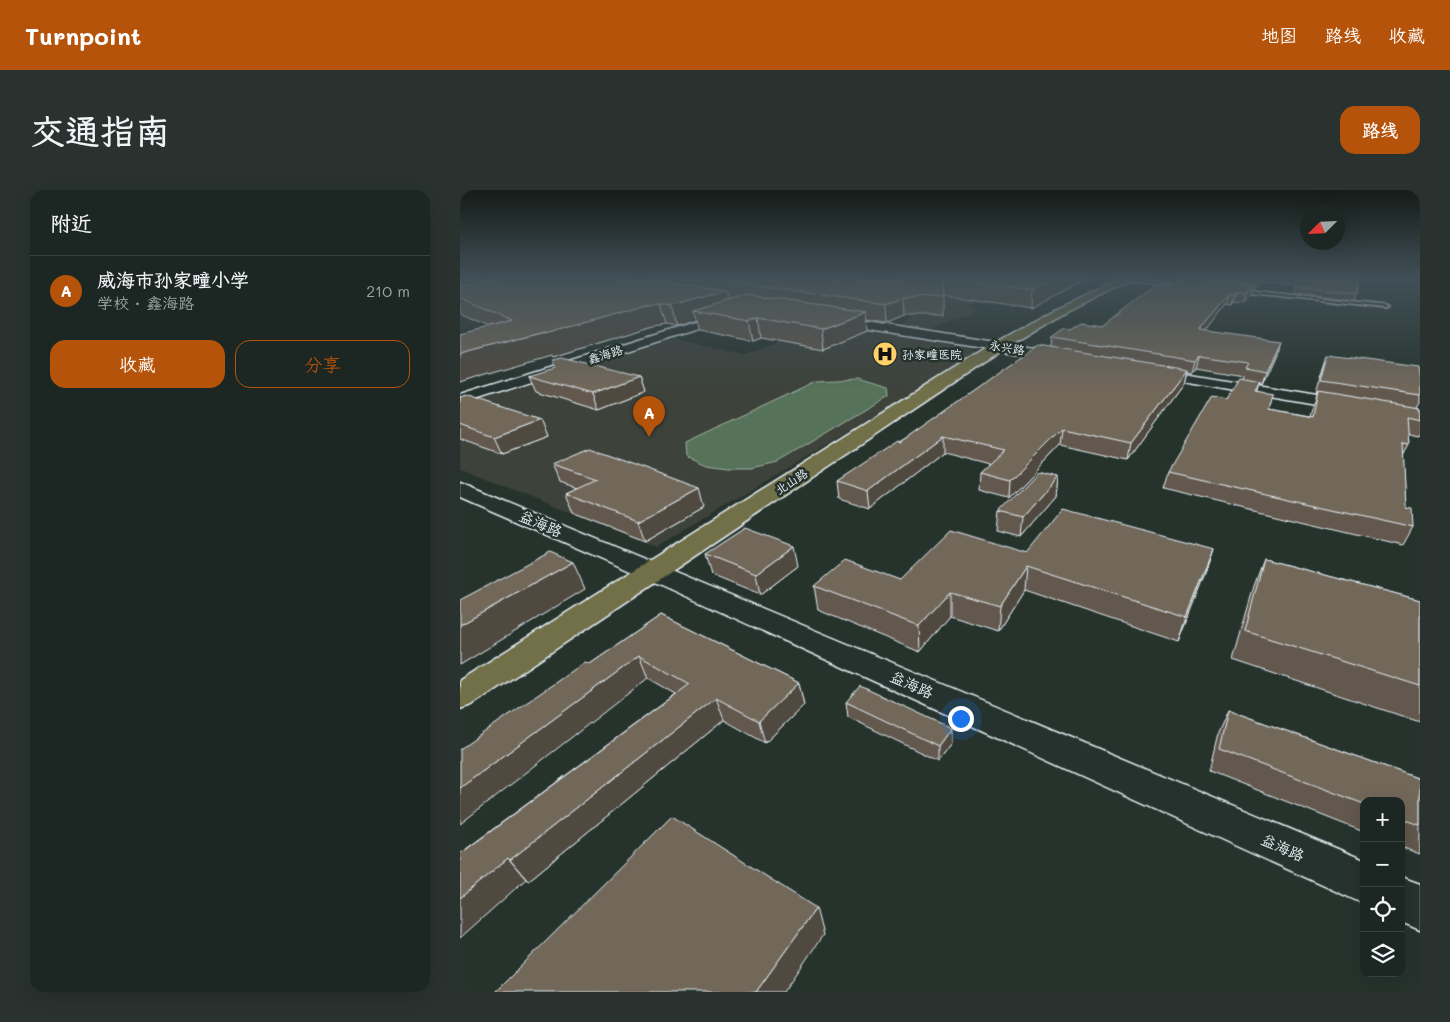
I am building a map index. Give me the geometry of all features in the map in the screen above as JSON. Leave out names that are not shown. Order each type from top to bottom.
[{"type":"main road","name":"北山路","points":[[460,696],[999,346],[1052,315]]},
{"type":"street","name":"鑫海路","points":[[460,400],[720,315]]},
{"type":"street","name":"永兴路","points":[[818,318],[1078,359]]},
{"type":"street","points":[[1136,369],[1420,417]]},
{"type":"street","name":"益海路","points":[[460,489],[653,571],[1360,880]]},
{"type":"street","points":[[1405,901],[1420,907]]},
{"type":"shaded area","points":[[911,315],[961,315],[927,332],[896,327],[907,323]]},
{"type":"shaded area","points":[[825,324],[968,348],[976,356],[656,547],[460,468],[460,407],[671,339],[746,355]]},
{"type":"green space","points":[[857,379],[888,388],[889,396],[778,462],[752,468],[729,468],[706,465],[686,456],[685,443],[817,381]]},
{"type":"building","points":[[499,315],[611,315],[460,354],[460,334],[512,321]]},
{"type":"building","points":[[718,315],[857,315],[821,329],[758,318],[749,321]]},
{"type":"building","points":[[1115,315],[1212,315],[1200,330],[1279,341],[1265,371],[1245,367],[1248,362],[1199,355],[1195,360],[1052,337],[1064,328],[1070,329],[1081,322],[1103,325]]},
{"type":"building","points":[[1038,345],[1187,369],[1131,443],[1062,428],[1010,480],[980,472],[1004,450],[943,436],[868,491],[837,481],[897,441],[900,442]]},
{"type":"building","points":[[1328,355],[1418,367],[1420,395],[1321,380]]},
{"type":"building","points":[[562,358],[639,377],[593,394],[529,376],[555,368],[553,360]]},
{"type":"building","points":[[1239,378],[1260,382],[1255,391],[1273,394],[1269,409],[1313,417],[1318,391],[1420,408],[1420,420],[1407,417],[1409,445],[1403,444],[1406,507],[1412,508],[1413,527],[1168,472],[1212,397],[1226,400]]},
{"type":"building","points":[[466,396],[540,420],[494,437],[460,425],[460,398]]},
{"type":"building","points":[[590,448],[699,488],[638,521],[566,493],[596,479],[552,464]]},
{"type":"building","points":[[1037,472],[1058,477],[1023,517],[1000,511]]},
{"type":"building","points":[[1063,509],[1214,549],[1187,617],[1026,566],[1000,606],[950,592],[919,626],[814,586],[845,560],[900,580],[951,530],[1027,553]]},
{"type":"building","points":[[745,528],[794,546],[756,574],[705,554]]},
{"type":"building","points":[[550,552],[573,562],[460,625],[460,600]]},
{"type":"building","points":[[1264,559],[1420,600],[1420,686],[1245,631]]},
{"type":"building","points":[[661,615],[799,683],[759,721],[716,698],[510,860],[508,858],[460,898],[460,854],[690,684],[639,656],[460,788],[460,749],[585,662],[590,664]]},
{"type":"building","points":[[860,686],[951,728],[938,746],[846,702]]},
{"type":"building","points":[[1228,710],[1420,779],[1420,825],[1405,819],[1405,797],[1360,797],[1360,802],[1219,749]]},
{"type":"building","points":[[672,816],[816,908],[756,992],[495,992]]},
{"type":"place","name":"孙家疃医院","points":[[885,354]]},
{"type":"place","name":"威海市孙家疃小学","points":[[649,437]]}]
